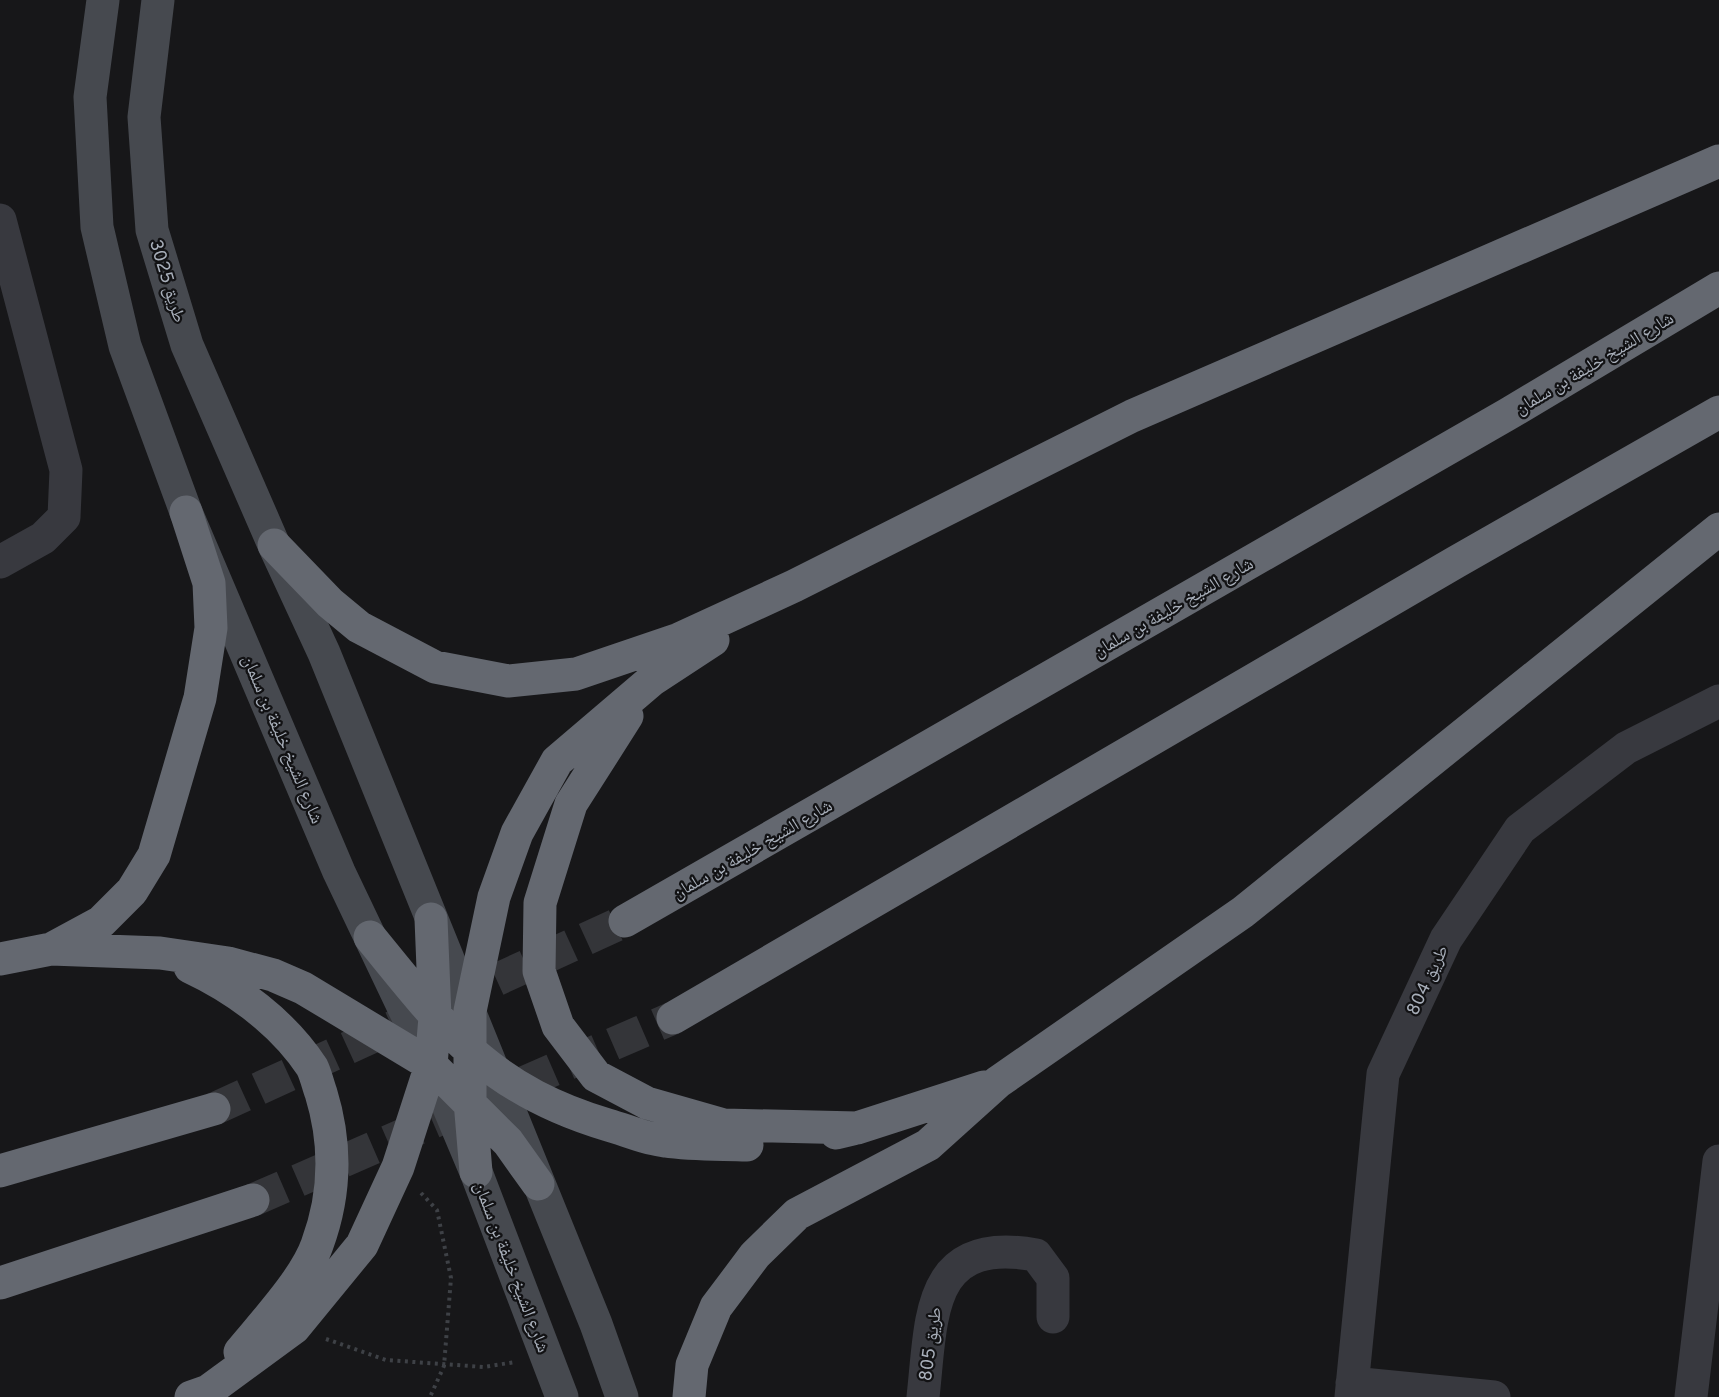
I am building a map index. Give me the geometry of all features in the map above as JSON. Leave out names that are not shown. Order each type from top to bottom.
[{"type":"highway","points":[[274,545],[330,603],[359,627],[435,667],[508,681],[576,674],[679,639],[794,586],[1132,416],[1719,161]]},
{"type":"highway","name":"شارع الشيخ خليفة بن سلمان","points":[[625,921],[1498,420],[1719,288]]},
{"type":"highway","points":[[673,1018],[1456,562],[1719,412]]},
{"type":"highway","points":[[51,949],[101,922],[132,891],[154,855],[200,698],[211,628],[208,583],[186,512]]},
{"type":"highway","points":[[689,1397],[692,1365],[716,1307],[755,1255],[797,1214],[928,1144],[998,1082],[1243,912],[1719,529]]},
{"type":"highway","points":[[470,1011],[494,897],[517,833],[557,761],[652,680],[794,586]]},
{"type":"highway","points":[[652,680],[595,764],[572,804],[540,903],[539,971],[558,1026],[596,1076],[647,1103],[724,1125],[857,1128]]},
{"type":"highway","points":[[200,1394],[294,1328],[362,1245],[398,1167],[431,1065],[435,1017],[431,919]]},
{"type":"highway","points":[[370,937],[435,1017],[482,1063],[541,1100],[581,1117],[663,1141],[768,1146],[857,1128],[998,1082]]},
{"type":"highway","points":[[0,959],[51,949],[160,953],[228,963],[273,975],[303,988],[431,1065],[470,1101],[508,1142],[538,1184]]},
{"type":"highway","points":[[160,953],[225,983],[281,1030],[313,1069],[331,1125],[333,1188],[317,1247],[286,1296],[200,1394]]},
{"type":"highway","points":[[476,1172],[470,1101],[482,1063]]},
{"type":"highway","points":[[0,1171],[214,1109]]},
{"type":"highway","points":[[0,1283],[253,1200]]},
{"type":"main road","points":[[103,0],[90,97],[97,227],[125,346],[186,512]]},
{"type":"main road","name":"طريق 3025","points":[[158,0],[144,117],[152,230],[187,345],[274,545]]},
{"type":"main road","name":"شارع الشيخ خليفة بن سلمان","points":[[186,512],[339,872],[431,1065],[476,1172],[562,1397]]},
{"type":"main road","points":[[274,545],[324,653],[470,1011],[482,1063],[538,1184],[596,1324],[622,1397]]},
{"type":"street","points":[[0,223],[66,470],[64,517],[43,538],[0,562]]},
{"type":"street","name":"طريق 804","points":[[1494,1397],[1352,1390],[1383,1074],[1446,939],[1520,830],[1626,748],[1719,701]]},
{"type":"street","points":[[1691,1397],[1719,1161]]},
{"type":"street","name":"طريق 805","points":[[923,1397],[934,1304],[949,1274],[978,1256],[1006,1250],[1036,1256],[1053,1278],[1053,1317]]},
{"type":"path","points":[[398,1167],[437,1210],[451,1278],[444,1366],[430,1397]]},
{"type":"path","points":[[294,1328],[386,1360],[444,1366],[484,1367],[547,1356]]},
{"type":"tunnel","points":[[452,1000],[625,921]]},
{"type":"tunnel","points":[[253,1200],[673,1018]]},
{"type":"tunnel","points":[[214,1109],[400,1024]]}]
